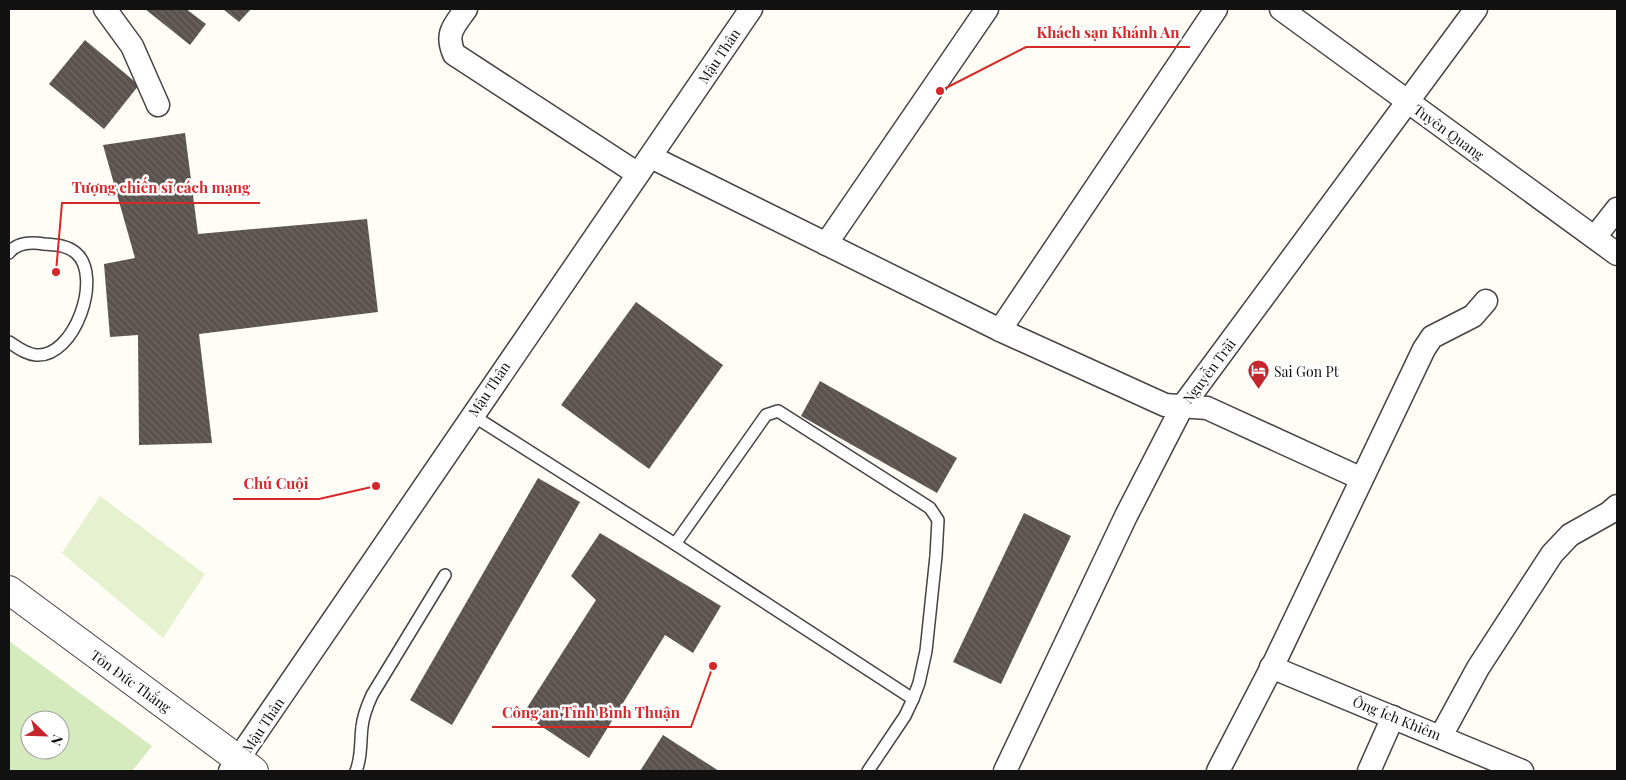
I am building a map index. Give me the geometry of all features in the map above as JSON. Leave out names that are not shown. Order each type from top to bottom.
[{"type":"street","points":[[104,9],[132,46],[158,105]]},
{"type":"street","points":[[466,9],[451,30],[449,42],[454,54],[645,165],[826,244],[1000,330],[1165,405],[1207,408],[1360,478]]},
{"type":"street","name":"Mậu Thân","points":[[241,768],[472,415],[751,9]]},
{"type":"street","points":[[826,244],[987,9]]},
{"type":"street","points":[[1000,330],[1216,9]]},
{"type":"street","name":"Tuyên Quang","points":[[1281,9],[1617,254]]},
{"type":"street","name":"Nguyễn Trãi","points":[[1005,771],[1126,516],[1182,407],[1476,9]]},
{"type":"street","points":[[1595,238],[1617,209]]},
{"type":"street","points":[[1218,771],[1271,667],[1360,478],[1424,349],[1432,337],[1473,316],[1486,301]]},
{"type":"street","points":[[1441,736],[1478,668],[1552,554],[1570,535],[1610,513],[1617,506]]},
{"type":"street","name":"Tôn Đức Thắng","points":[[9,590],[241,768]]},
{"type":"street","name":"Ông Ích Khiêm","points":[[1271,667],[1522,771]]},
{"type":"street","points":[[1369,771],[1393,717]]},
{"type":"lane","points":[[9,253],[12,248],[26,243],[66,246],[78,253],[84,268],[86,282],[83,308],[72,335],[52,353],[36,355],[23,352],[9,342]]},
{"type":"lane","points":[[675,544],[766,415],[778,411],[930,508],[938,520],[937,547],[926,651],[920,683],[905,716],[868,771]]},
{"type":"lane","points":[[472,415],[913,699]]},
{"type":"lane","points":[[356,771],[362,748],[364,714],[372,696],[445,575]]},
{"type":"green space","points":[[100,496],[205,574],[163,638],[62,553]]},
{"type":"green space","points":[[9,641],[152,746],[132,771],[9,771]]},
{"type":"building","points":[[145,9],[186,9],[206,24],[190,45]]},
{"type":"building","points":[[223,9],[251,9],[239,22]]},
{"type":"building","points":[[85,40],[139,85],[104,129],[49,84]]},
{"type":"building","points":[[185,133],[198,234],[367,219],[378,312],[199,334],[212,443],[139,445],[138,335],[110,337],[104,264],[135,258],[103,145]]},
{"type":"building","points":[[636,302],[723,365],[649,469],[561,405]]},
{"type":"building","points":[[820,381],[957,458],[937,493],[801,416]]},
{"type":"building","points":[[538,478],[580,502],[452,725],[410,700]]},
{"type":"building","points":[[1024,513],[1071,536],[1001,684],[953,662]]},
{"type":"building","points":[[600,533],[721,606],[693,653],[665,635],[589,758],[523,714],[596,600],[571,576]]},
{"type":"building","points":[[663,735],[719,771],[640,771]]},
{"type":"place","name":"Khách sạn Khánh An","points":[[940,91]]},
{"type":"place","name":"Tượng chiến sĩ cách mạng","points":[[56,272]]},
{"type":"place","name":"Sai Gon Pt","points":[[1258,390]]},
{"type":"place","name":"Chú Cuội","points":[[376,486]]},
{"type":"place","name":"Công an Tỉnh Bình Thuận","points":[[713,666]]}]
